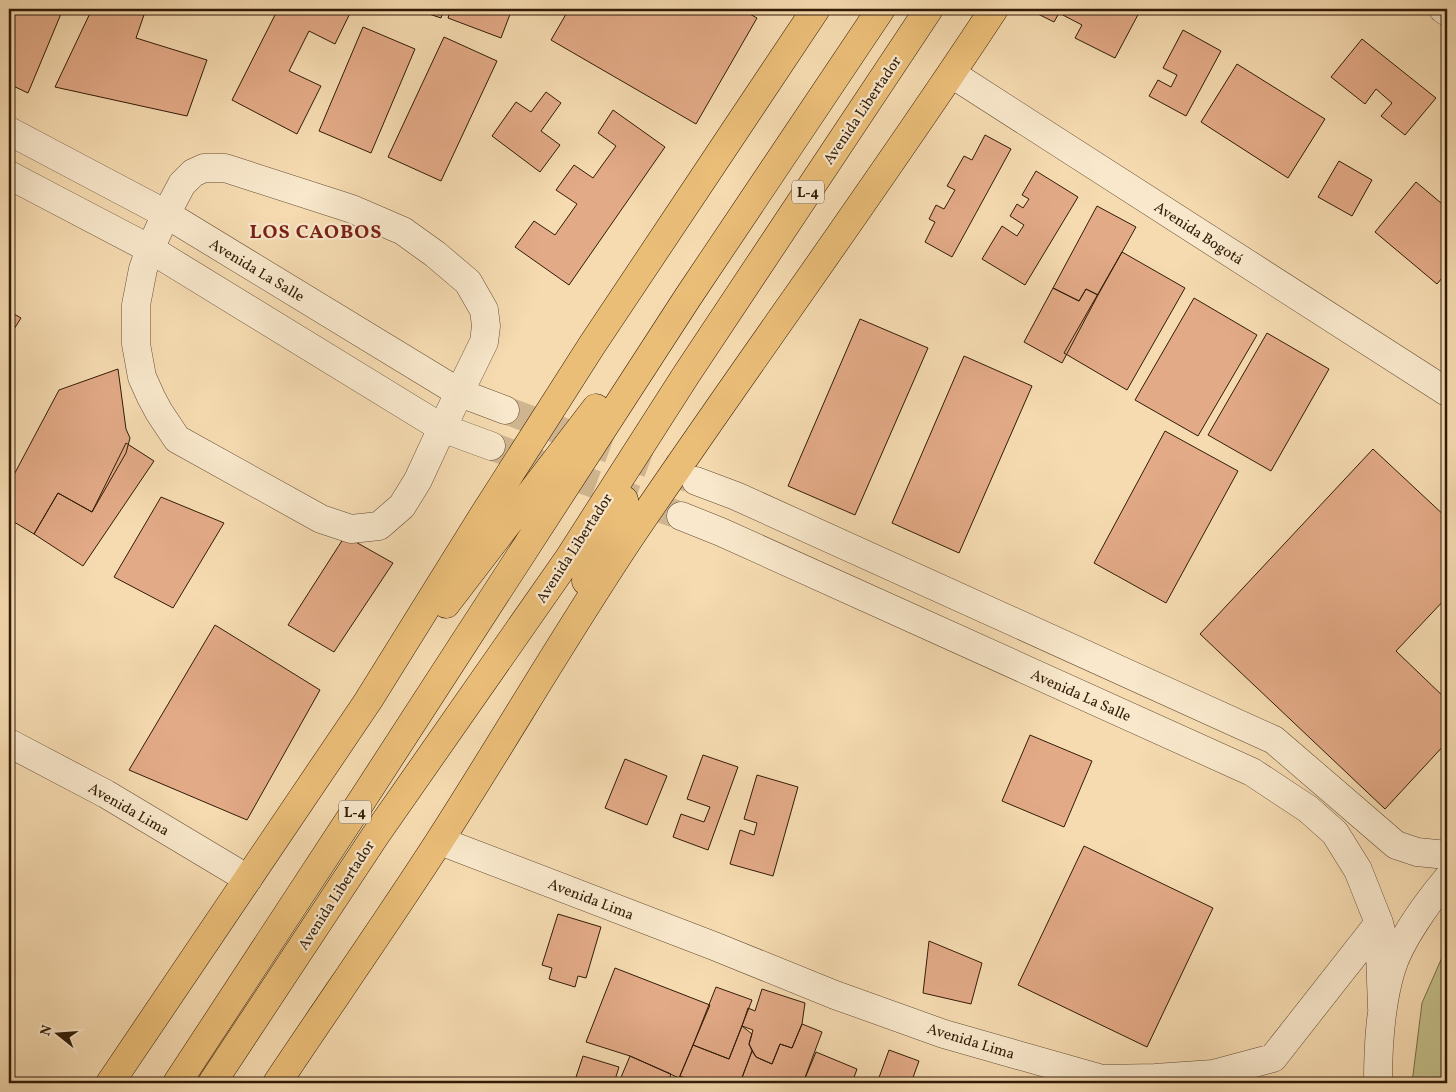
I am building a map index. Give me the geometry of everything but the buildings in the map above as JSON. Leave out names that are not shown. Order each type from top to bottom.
[{"type":"main road","name":"L-4","points":[[110,1083],[368,701],[592,346],[816,9]]},
{"type":"main road","name":"Avenida Libertador","points":[[178,1083],[688,297],[881,9]]},
{"type":"main road","name":"Avenida Libertador","points":[[212,1083],[375,836],[569,558],[686,375],[929,9]]},
{"type":"main road","name":"L-4","points":[[277,1083],[440,840],[567,635],[632,535],[952,74],[994,9]]},
{"type":"main road","name":"L-4","points":[[368,701],[459,588],[602,402],[688,297]]},
{"type":"main road","name":"L-4","points":[[567,635],[591,567],[686,375]]},
{"type":"street","points":[[1443,9],[1447,12]]},
{"type":"street","name":"Avenida Bogotá","points":[[952,74],[1447,392]]},
{"type":"street","name":"Avenida La Salle","points":[[9,131],[166,214],[460,393],[505,410]]},
{"type":"street","points":[[204,168],[225,168],[352,209],[403,231],[435,254],[468,282],[484,310],[486,326],[484,342],[418,480],[402,506],[379,526],[352,529],[321,518],[177,439],[159,412],[142,377],[136,344],[136,305],[143,269],[166,214],[182,184],[193,173],[204,168]]},
{"type":"street","points":[[9,174],[150,249],[442,428],[491,446]]},
{"type":"street","points":[[696,481],[736,496],[1274,740],[1396,845],[1417,852],[1447,855]]},
{"type":"street","name":"Avenida La Salle","points":[[681,516],[730,536],[1252,772],[1308,809],[1336,833],[1358,870],[1378,923],[1392,968]]},
{"type":"street","name":"Avenida Lima","points":[[9,743],[106,794],[248,878]]},
{"type":"street","name":"Avenida Lima","points":[[440,840],[705,942],[844,998],[944,1034],[1102,1079],[1213,1074],[1273,1058],[1378,923]]},
{"type":"street","points":[[1378,1083],[1378,1041],[1382,1008],[1392,968],[1409,932],[1432,897],[1447,879]]},
{"type":"street","points":[[1378,923],[1382,1008]]},
{"type":"shaded area","points":[[1447,946],[1447,1083],[1412,1083],[1422,1003]]},
{"type":"tunnel","points":[[505,410],[696,481]]},
{"type":"tunnel","points":[[491,446],[681,516]]},
{"type":"district","name":"LOS CAOBOS","points":[[316,231]]}]
